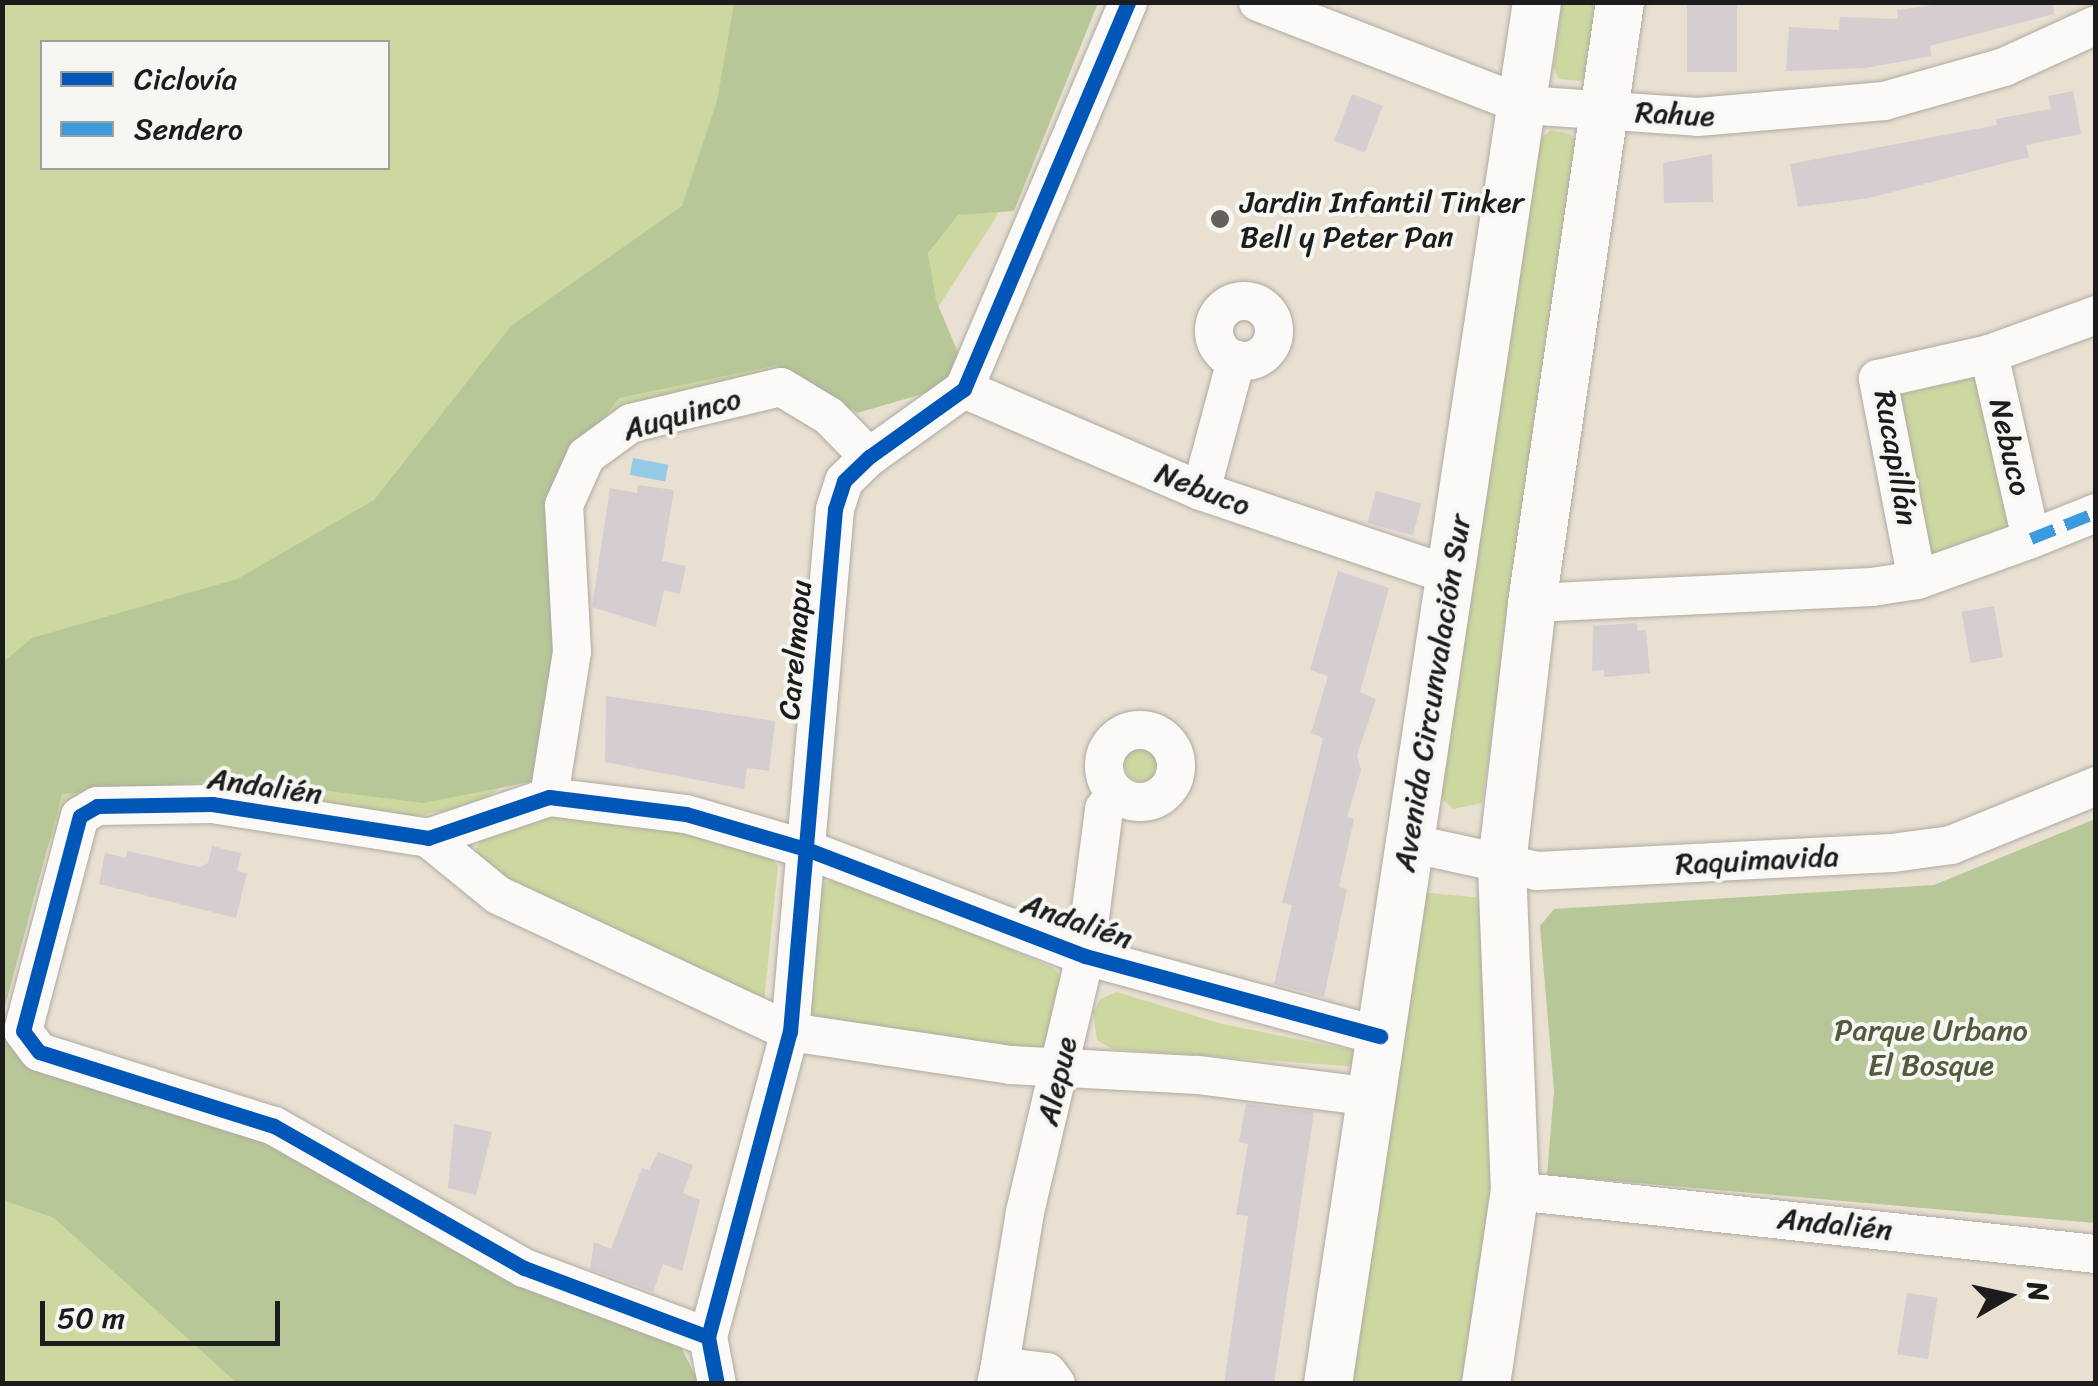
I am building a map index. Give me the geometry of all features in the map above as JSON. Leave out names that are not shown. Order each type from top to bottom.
[{"type":"main road","name":"Avenida Circunvalación Sur","points":[[1328,1384],[1538,2]]},
{"type":"main road","points":[[1486,1384],[1515,1191],[1502,864],[1532,603],[1620,2]]},
{"type":"street","points":[[964,389],[1128,2]]},
{"type":"street","name":"Rahue","points":[[1258,2],[1524,105],[1760,117],[1884,101],[2004,67],[2096,25]]},
{"type":"street","name":"Rucapillán","points":[[1917,580],[1878,379],[1990,354],[2096,316]]},
{"type":"street","name":"Nebuco","points":[[1990,354],[2030,539]]},
{"type":"street","points":[[1201,491],[1236,360]]},
{"type":"street","name":"Auquinco","points":[[549,798],[572,652],[564,505],[586,456],[631,423],[780,387],[828,416],[868,457]]},
{"type":"street","name":"Carelmapu","points":[[718,1384],[708,1337],[790,1032],[834,509],[844,481],[868,457],[964,389]]},
{"type":"street","name":"Nebuco","points":[[964,389],[1201,491],[1449,575]]},
{"type":"street","name":"Nebuco","points":[[1532,603],[1917,580],[2096,513]]},
{"type":"street","name":"Raquimavida","points":[[1409,843],[1538,871],[1892,853],[1950,845],[2096,786]]},
{"type":"street","name":"Alepue","points":[[1056,1384],[1032,1368],[997,1377],[1025,1212],[1085,956],[1104,809],[1116,793]]},
{"type":"street","name":"Andalién","points":[[708,1337],[524,1268],[274,1126],[39,1052],[24,1031],[80,816],[97,806],[212,804],[428,838],[549,798],[686,814],[806,848],[1085,956],[1380,1036]]},
{"type":"street","points":[[428,838],[498,895],[790,1032],[1062,1066],[1371,1097]]},
{"type":"street","name":"Andalién","points":[[1515,1191],[2095,1255]]},
{"type":"green space","points":[[3,3],[1092,3],[995,219],[881,396],[842,415],[821,400],[672,408],[599,420],[552,466],[514,769],[495,792],[463,813],[433,812],[357,838],[240,818],[99,813],[55,832],[31,880],[3,974]]},
{"type":"green space","points":[[734,3],[1098,3],[1014,211],[958,215],[928,253],[936,300],[959,355],[950,386],[857,413],[777,365],[619,398],[552,485],[557,673],[535,781],[423,803],[235,779],[62,794],[3,1014],[25,1060],[264,1136],[381,1208],[555,1298],[681,1347],[699,1383],[237,1383],[54,1218],[3,1200],[2,663],[32,638],[237,579],[374,500],[511,326],[682,206],[717,101]]},
{"type":"green space","points":[[1562,3],[1600,3],[1591,74],[1580,81],[1559,79],[1553,67]]},
{"type":"green space","points":[[1551,130],[1570,134],[1581,145],[1482,803],[1453,809],[1435,792],[1539,140]]},
{"type":"green space","points":[[1977,376],[2011,522],[1999,540],[1945,559],[1929,551],[1900,395]]},
{"type":"green space","points":[[1143,746],[1156,751],[1161,764],[1156,777],[1143,782],[1130,777],[1125,764],[1130,751]]},
{"type":"green space","points":[[562,814],[668,826],[762,848],[778,866],[764,1002],[514,884],[475,853],[482,833],[494,825]]},
{"type":"green space","name":"Parque Urbano El Bosque","points":[[2095,819],[2095,1223],[1547,1175],[1554,1091],[1540,926],[1554,909],[1934,885]]},
{"type":"green space","points":[[849,878],[1055,969],[1063,979],[1053,1046],[1041,1052],[824,1025],[806,1008],[811,898],[825,882]]},
{"type":"green space","points":[[1421,892],[1492,899],[1496,1184],[1466,1383],[1349,1384]]},
{"type":"green space","points":[[1117,992],[1222,1024],[1361,1052],[1358,1067],[1112,1049],[1097,1040],[1093,1013],[1100,999]]},
{"type":"green space","points":[[2,1039],[693,1383],[3,1383]]},
{"type":"water","points":[[633,458],[668,465],[665,482],[630,475]]},
{"type":"building","points":[[1687,2],[1737,2],[1737,72],[1687,72]]},
{"type":"building","points":[[1954,2],[2053,2],[2054,14],[1930,46],[1931,56],[1866,68],[1786,71],[1789,27],[1839,30],[1840,17],[1898,19],[1897,10]]},
{"type":"building","points":[[2073,91],[2081,134],[2026,145],[2029,157],[1869,198],[1798,207],[1790,164],[1997,125],[1996,119],[2051,109],[2048,96]]},
{"type":"building","points":[[1352,94],[1383,106],[1365,153],[1334,141]]},
{"type":"building","points":[[1712,154],[1713,202],[1664,203],[1663,163]]},
{"type":"building","points":[[638,485],[674,490],[662,561],[686,566],[680,594],[664,590],[656,627],[592,607],[610,488],[637,493]]},
{"type":"building","points":[[1376,491],[1421,503],[1413,535],[1367,523]]},
{"type":"building","points":[[1338,571],[1389,588],[1360,692],[1376,699],[1357,755],[1361,770],[1347,817],[1354,819],[1339,887],[1347,889],[1324,997],[1274,984],[1292,905],[1282,903],[1323,738],[1311,733],[1328,676],[1310,670]]},
{"type":"building","points":[[1994,606],[2003,657],[1971,663],[1962,612]]},
{"type":"building","points":[[1637,623],[1638,631],[1646,630],[1650,673],[1604,677],[1604,670],[1592,671],[1593,626]]},
{"type":"building","points":[[606,696],[775,721],[769,771],[747,768],[744,789],[605,762]]},
{"type":"building","points":[[212,846],[241,853],[237,871],[247,873],[236,918],[99,884],[105,853],[126,858],[127,851],[200,867],[208,863]]},
{"type":"building","points":[[1246,1104],[1314,1112],[1274,1384],[1224,1384],[1248,1216],[1236,1215],[1248,1144],[1239,1142]]},
{"type":"building","points":[[454,1124],[492,1132],[476,1195],[448,1188]]},
{"type":"building","points":[[658,1152],[693,1165],[683,1193],[700,1200],[682,1271],[663,1264],[653,1292],[590,1269],[594,1242],[611,1249],[642,1168],[649,1170]]},
{"type":"building","points":[[1907,1293],[1938,1298],[1928,1359],[1897,1354]]},
{"type":"marked path","points":[[2031,539],[2096,513]]},
{"type":"cycle path","points":[[717,1384],[708,1337],[790,1032],[835,509],[844,481],[869,457],[964,389],[1128,2]]},
{"type":"cycle path","points":[[708,1337],[524,1268],[274,1126],[39,1052],[23,1031],[80,816],[97,806],[212,804],[428,838],[549,797],[686,814],[806,849],[1085,956],[1380,1036]]},
{"type":"place","name":"Jardin Infantil Tinker Bell y Peter Pan","points":[[1220,219]]}]
